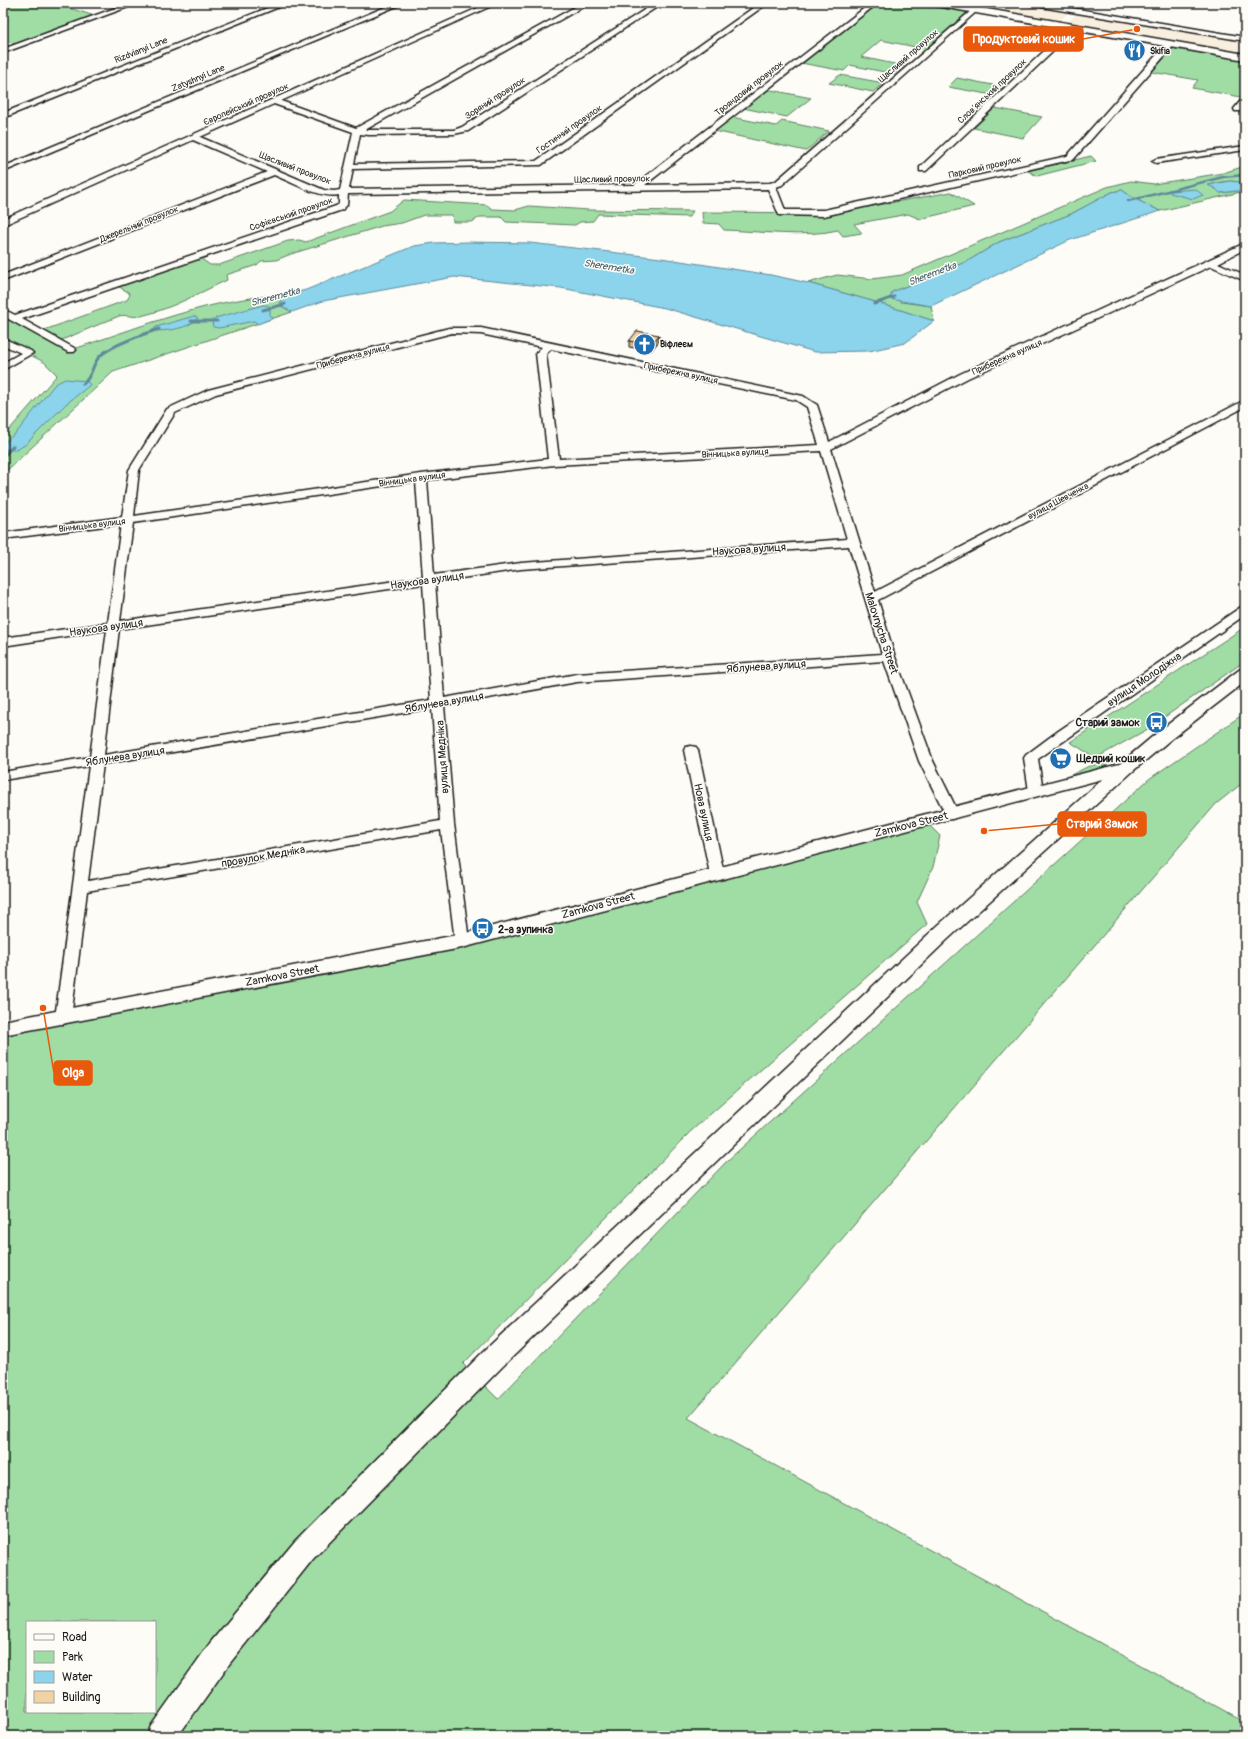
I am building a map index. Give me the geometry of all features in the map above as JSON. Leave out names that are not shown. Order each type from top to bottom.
[{"type":"main road","points":[[936,3],[1245,57]]},
{"type":"main road","points":[[161,1736],[220,1653],[304,1550],[477,1375],[941,934],[1127,767],[1164,736],[1245,674]]},
{"type":"street","points":[[3,51],[136,3]]},
{"type":"street","name":"Rizdvianyi Lane","points":[[3,116],[286,3]]},
{"type":"street","name":"Zatyshnyi Lane","points":[[3,170],[401,3]]},
{"type":"street","name":"Європейський провулок","points":[[3,222],[496,3]]},
{"type":"street","points":[[357,131],[587,3]]},
{"type":"street","name":"Зоряний провулок","points":[[274,102],[357,131],[369,133],[454,132],[465,129],[660,3]]},
{"type":"street","name":"Гостинний провулок","points":[[349,167],[538,163],[765,3]]},
{"type":"street","name":"Трояндовий провулок","points":[[635,189],[875,3]]},
{"type":"street","points":[[1030,3],[1245,39]]},
{"type":"street","points":[[1062,25],[1086,3]]},
{"type":"street","name":"Щасливий провулок","points":[[195,138],[322,192],[334,194],[344,192],[771,186],[779,183],[975,10]]},
{"type":"street","name":"Словʼянський провулок","points":[[923,170],[1075,27]]},
{"type":"street","points":[[8,42],[18,45]]},
{"type":"street","name":"Парковий провулок","points":[[771,186],[782,213],[824,212],[892,199],[1070,158],[1171,44]]},
{"type":"street","points":[[1238,109],[1245,101]]},
{"type":"street","name":"Софієвський провулок","points":[[14,318],[334,211],[343,205],[344,192],[357,131]]},
{"type":"street","points":[[1156,161],[1245,148]]},
{"type":"street","name":"Джерельний провулок","points":[[3,278],[274,172]]},
{"type":"street","name":"Прибережна вулиця","points":[[63,1018],[134,470],[171,411],[212,392],[452,330],[481,331],[799,398],[812,406],[824,448],[964,376],[1245,246]]},
{"type":"street","points":[[1211,263],[1245,278]]},
{"type":"street","points":[[3,312],[71,350]]},
{"type":"street","points":[[3,340],[28,354],[3,367]]},
{"type":"street","points":[[548,345],[541,353],[554,462]]},
{"type":"street","name":"вулиця Шевченка","points":[[871,599],[1245,403]]},
{"type":"street","name":"Вінницька вулиця","points":[[3,536],[128,520],[421,477],[554,462],[824,448]]},
{"type":"street","name":"Malovnycha Street","points":[[824,448],[889,657],[926,761],[952,814]]},
{"type":"street","name":"вулиця Медніка","points":[[421,477],[447,824],[462,941]]},
{"type":"street","name":"Наукова вулиця","points":[[3,642],[521,566],[853,542]]},
{"type":"street","name":"вулиця Молодіжна","points":[[1041,790],[1032,758],[1062,735],[1245,610]]},
{"type":"street","name":"Яблунева вулиця","points":[[3,776],[438,703],[577,678],[889,657]]},
{"type":"street","name":"Нова вулиця","points":[[691,750],[716,874]]},
{"type":"street","name":"Zamkova Street","points":[[3,1028],[63,1018],[462,941],[1127,767]]},
{"type":"street","name":"провулок Медніка","points":[[80,887],[447,824]]},
{"type":"shaded area","points":[[955,3],[1023,3],[1070,12],[1059,21]]},
{"type":"shaded area","points":[[1078,12],[1245,40],[1245,54],[1067,23]]},
{"type":"green space","points":[[3,3],[53,3],[98,17],[19,45],[3,40]]},
{"type":"green space","points":[[840,3],[922,3],[973,12],[930,50],[881,40],[861,57],[904,66],[894,74],[850,65],[844,71],[801,63],[868,8]]},
{"type":"green space","points":[[1174,47],[1245,59],[1245,92],[1241,97],[1192,88],[1198,80],[1152,72]]},
{"type":"green space","points":[[840,75],[884,83],[873,92],[829,83]]},
{"type":"green space","points":[[957,78],[1003,87],[993,95],[948,87]]},
{"type":"green space","points":[[766,89],[811,98],[787,117],[743,108]]},
{"type":"green space","points":[[995,108],[1042,117],[1023,138],[974,128]]},
{"type":"green space","points":[[732,117],[776,126],[782,121],[829,131],[806,151],[714,131]]},
{"type":"green space","points":[[1091,156],[1096,161],[1037,176],[1028,171]]},
{"type":"green space","points":[[1245,166],[1245,185],[1232,181],[1209,185],[1220,193],[1245,191],[1160,211],[1133,198],[1122,190],[1112,192],[1071,214],[999,242],[968,261],[892,292],[901,302],[931,306],[934,321],[879,303],[808,283],[837,275],[872,279],[902,275],[1107,187],[1131,181],[1154,184],[1223,173]]},
{"type":"green space","points":[[951,192],[974,206],[920,219],[908,214],[854,224],[862,233],[843,236],[838,230],[811,234],[796,234],[724,230],[719,224],[703,223],[702,212],[834,213]]},
{"type":"green space","points":[[404,200],[487,205],[492,209],[515,210],[529,206],[589,210],[693,211],[689,217],[598,214],[593,221],[580,222],[575,225],[506,222],[501,217],[480,217],[472,222],[453,222],[452,215],[424,215],[402,223],[382,226],[276,260],[261,261],[257,265],[226,275],[227,280],[174,305],[141,316],[119,316],[57,342],[71,350],[150,323],[204,307],[259,297],[286,295],[281,300],[281,306],[292,312],[113,372],[3,474],[3,434],[9,430],[57,375],[44,362],[3,341],[3,312],[39,332],[127,300],[130,295],[128,292],[114,284],[197,256],[210,265],[219,265],[288,241],[299,240],[306,242],[390,211]]},
{"type":"green space","points":[[1245,627],[1245,661],[1146,730],[1096,758],[1070,742]]},
{"type":"green space","points":[[1245,713],[1245,781],[1216,804],[688,1418],[1245,1722],[1245,1736],[3,1736],[3,1028],[462,941],[925,821],[940,836],[933,867],[917,902],[927,924],[690,1132],[463,1364],[498,1399],[727,1161],[1149,779]]},
{"type":"green space","points":[[1102,763],[1109,767],[1063,779],[1087,767]]},
{"type":"water","points":[[1230,181],[1240,182],[1245,185],[1245,190],[1220,193],[1208,185]]},
{"type":"water","points":[[1195,189],[1203,195],[1193,199],[1170,193],[1171,191]]},
{"type":"water","points":[[1122,190],[1133,198],[1160,211],[1070,240],[931,306],[890,299],[892,292],[968,261],[999,242],[1071,214],[1112,192]]},
{"type":"water","points":[[434,243],[530,243],[661,258],[771,275],[808,283],[879,303],[934,321],[905,343],[869,351],[815,352],[665,308],[561,288],[454,277],[323,301],[292,312],[281,306],[281,300],[286,295],[306,290],[414,246]]},
{"type":"water","points":[[263,305],[270,306],[270,315],[273,318],[258,324],[254,321],[219,328],[213,327],[212,322],[215,318]]},
{"type":"water","points":[[194,316],[198,318],[189,325],[165,331],[153,331],[156,327]]},
{"type":"water","points":[[65,379],[87,381],[90,385],[66,404],[25,445],[16,450],[3,448],[4,443],[17,432],[55,384]]},
{"type":"building","points":[[637,331],[659,335],[651,345],[629,341]]},
{"type":"waterway","name":"Sheremetka","points":[[1128,201],[1223,177],[1245,175]]},
{"type":"waterway","name":"Sheremetka","points":[[874,304],[894,297]]},
{"type":"waterway","name":"Sheremetka","points":[[263,310],[285,304]]},
{"type":"waterway","name":"Sheremetka","points":[[191,321],[217,321]]},
{"type":"waterway","name":"Sheremetka","points":[[83,384],[88,378],[99,357],[104,353],[127,341],[159,329]]},
{"type":"waterway","name":"Sheremetka","points":[[3,457],[13,446]]},
{"type":"place","name":"Продуктовий кошик","points":[[1137,29]]},
{"type":"place","name":"Skifia","points":[[1135,51]]},
{"type":"place","name":"Віфлеєм","points":[[644,344]]},
{"type":"place","name":"Старий замок","points":[[1156,722]]},
{"type":"place","name":"Щедрий кошик","points":[[1061,758]]},
{"type":"place","name":"Старий Замок","points":[[984,831]]},
{"type":"place","name":"2-а зупинка","points":[[483,929]]},
{"type":"place","name":"Olga","points":[[43,1008]]}]
